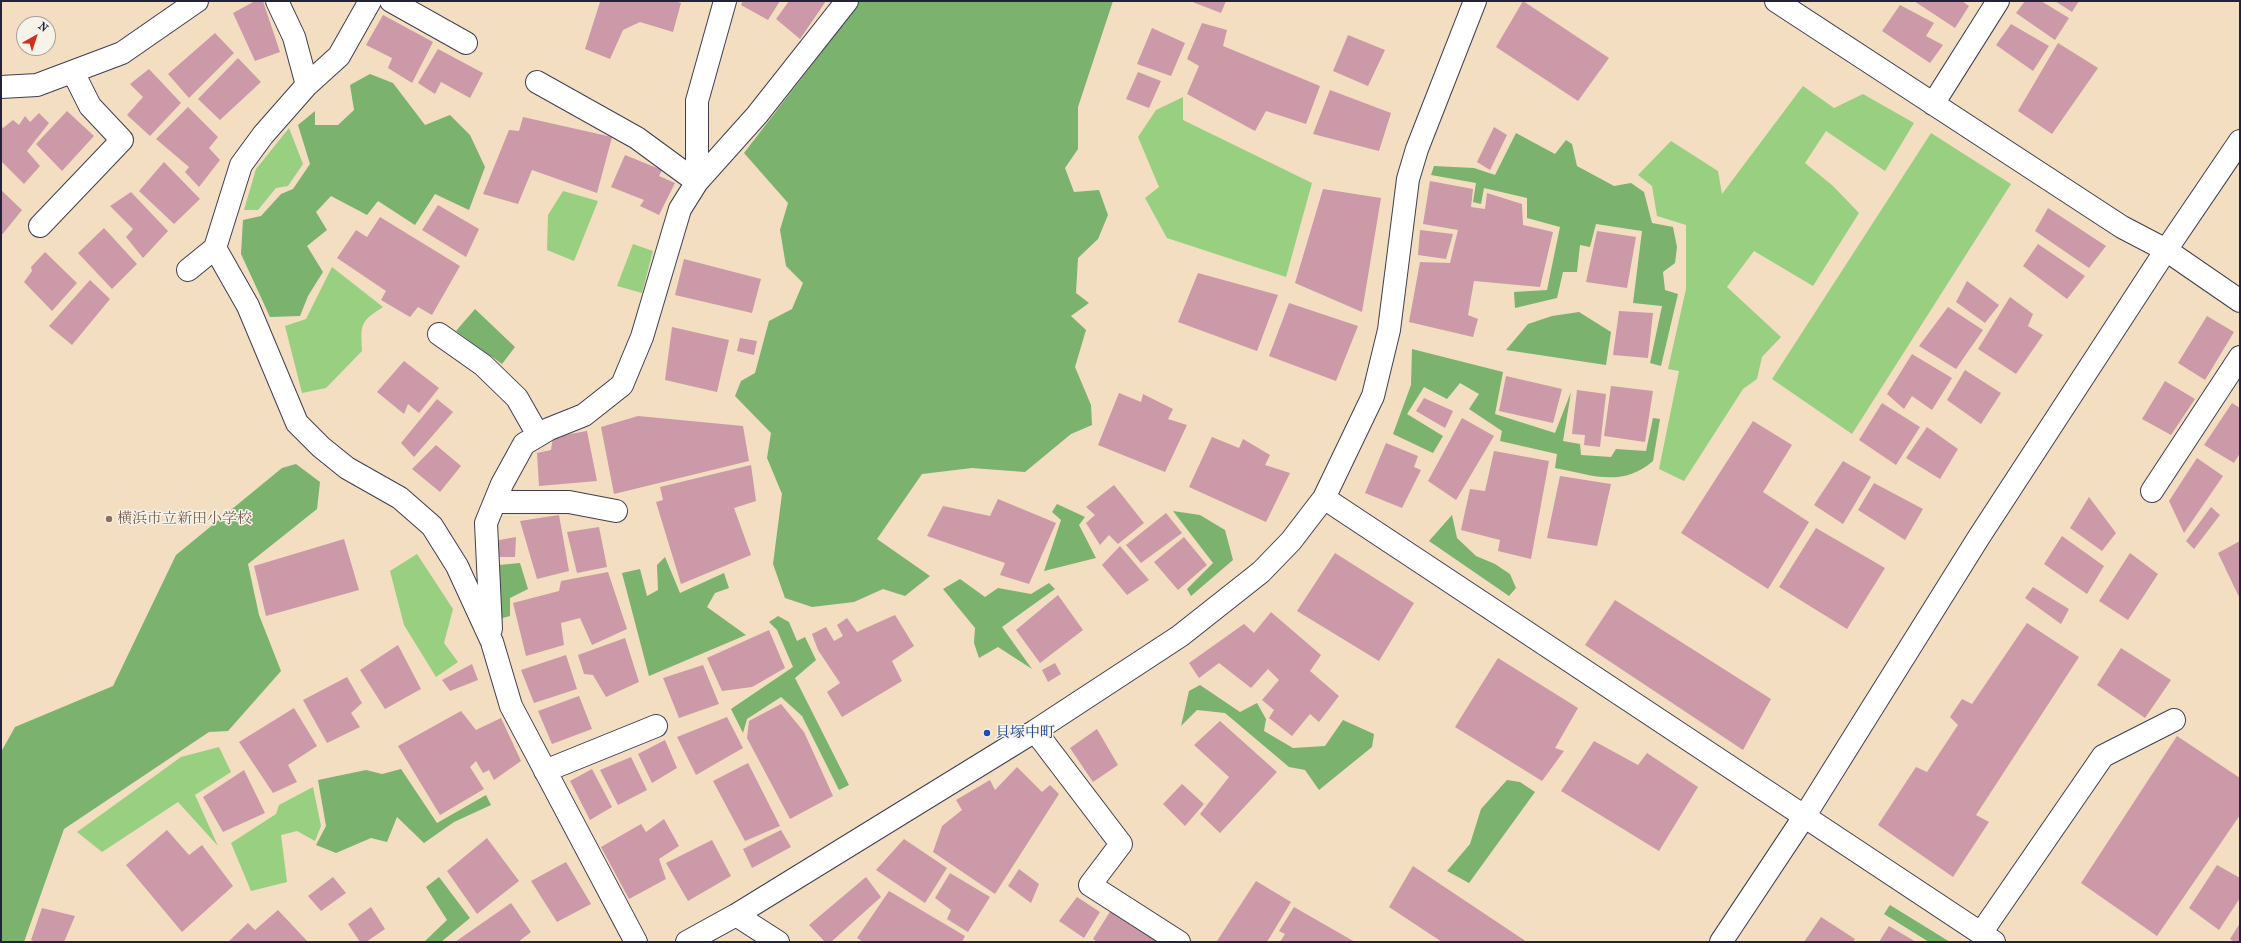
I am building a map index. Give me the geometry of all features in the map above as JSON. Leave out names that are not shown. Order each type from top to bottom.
[{"type":"street","points":[[1,87],[37,85],[122,54],[197,1]]},
{"type":"street","points":[[278,1],[294,37],[307,85]]},
{"type":"street","points":[[188,270],[215,248],[241,165],[263,135],[307,85],[339,56],[370,1]]},
{"type":"street","points":[[391,1],[466,43]]},
{"type":"street","points":[[697,182],[697,101],[725,1]]},
{"type":"street","points":[[492,642],[486,523],[524,444],[538,435],[584,415],[622,385],[642,337],[680,209],[697,182],[757,115],[847,1]]},
{"type":"street","points":[[686,942],[736,915],[1035,731],[1180,636],[1222,605],[1261,572],[1291,541],[1324,498],[1373,396],[1389,330],[1408,178],[1417,148],[1475,1]]},
{"type":"street","points":[[1776,1],[2122,227],[2166,250],[2240,301]]},
{"type":"street","points":[[1933,104],[1998,1]]},
{"type":"street","points":[[40,226],[122,140],[90,106],[73,72]]},
{"type":"street","points":[[537,82],[637,138],[697,182]]},
{"type":"street","points":[[1721,942],[1804,817],[1979,537],[2166,250],[2240,141]]},
{"type":"street","points":[[215,248],[248,306],[298,423],[321,447],[347,468],[400,498],[432,526],[457,566],[492,642],[511,706],[636,942]]},
{"type":"street","points":[[439,334],[483,365],[517,398],[538,435]]},
{"type":"street","points":[[2152,491],[2240,357]]},
{"type":"street","points":[[1324,498],[1987,938],[2103,756],[2174,720]]},
{"type":"street","points":[[495,502],[570,502],[616,511]]},
{"type":"street","points":[[545,771],[656,726]]},
{"type":"street","points":[[1035,731],[1121,844],[1090,885],[1179,942]]},
{"type":"street","points":[[736,915],[778,942]]},
{"type":"green space","points":[[858,1],[1113,1],[1078,107],[1078,149],[1065,168],[1074,192],[1099,190],[1108,215],[1098,239],[1078,258],[1076,293],[1089,303],[1071,316],[1086,330],[1075,367],[1091,405],[1092,425],[1071,434],[1025,472],[972,468],[922,474],[877,539],[930,576],[905,596],[883,589],[854,602],[812,607],[785,598],[773,564],[782,494],[767,458],[771,433],[735,396],[741,381],[755,373],[769,321],[792,309],[803,283],[786,266],[780,230],[788,203],[744,153],[844,23]]},
{"type":"green space","points":[[370,74],[393,83],[425,125],[450,115],[470,135],[485,167],[469,210],[435,194],[415,225],[378,201],[367,215],[331,196],[316,212],[327,230],[307,246],[323,272],[308,296],[300,316],[270,317],[241,254],[243,220],[261,216],[281,194],[293,189],[310,164],[298,125],[315,111],[315,125],[338,125],[354,110],[350,85]]},
{"type":"green space","points":[[1803,86],[1834,108],[1863,94],[1914,123],[1885,171],[1826,131],[1805,163],[1833,186],[1859,213],[1813,286],[1754,251],[1727,287],[1781,337],[1762,357],[1757,379],[1743,389],[1684,481],[1659,469],[1679,371],[1668,369],[1686,289],[1686,225],[1657,216],[1652,186],[1638,175],[1671,141],[1718,171],[1722,194]]},
{"type":"green space","points":[[1183,97],[1183,120],[1312,183],[1286,277],[1167,238],[1145,198],[1159,187],[1138,137],[1156,110]]},
{"type":"green space","points":[[289,128],[303,164],[288,186],[276,188],[258,210],[244,210],[256,169]]},
{"type":"green space","points":[[1516,133],[1555,154],[1566,140],[1572,144],[1577,166],[1614,186],[1631,183],[1644,192],[1652,223],[1673,227],[1677,247],[1675,263],[1663,272],[1665,290],[1678,294],[1661,366],[1650,363],[1662,306],[1633,303],[1642,231],[1596,224],[1590,247],[1580,245],[1577,272],[1563,272],[1557,298],[1515,308],[1514,292],[1547,290],[1560,227],[1527,218],[1527,198],[1484,188],[1481,204],[1473,202],[1476,183],[1431,175],[1434,166],[1474,168],[1495,175]]},
{"type":"green space","points":[[1931,133],[2011,184],[1852,434],[1772,379]]},
{"type":"green space","points":[[563,191],[598,201],[574,261],[547,250],[548,215]]},
{"type":"green space","points":[[633,244],[653,251],[642,293],[617,286]]},
{"type":"green space","points":[[332,267],[383,307],[369,317],[363,325],[361,335],[362,351],[326,388],[302,393],[285,326],[306,319]]},
{"type":"green space","points":[[475,309],[515,347],[502,364],[456,331]]},
{"type":"green space","points":[[1579,312],[1611,332],[1606,365],[1506,350],[1528,324],[1552,316]]},
{"type":"green space","points":[[1412,349],[1503,372],[1495,414],[1555,433],[1571,392],[1563,441],[1580,444],[1581,455],[1611,457],[1616,449],[1646,451],[1653,418],[1660,419],[1653,461],[1641,469],[1618,477],[1594,476],[1555,468],[1557,454],[1500,441],[1502,431],[1469,409],[1479,394],[1460,383],[1447,399],[1424,387],[1407,414],[1443,436],[1433,453],[1393,434],[1411,385]]},
{"type":"green space","points":[[296,464],[320,482],[317,509],[248,564],[259,615],[281,671],[228,731],[209,732],[64,829],[24,942],[1,942],[1,752],[15,727],[113,686],[176,555],[282,468]]},
{"type":"green space","points":[[1057,504],[1085,517],[1079,525],[1096,558],[1044,571],[1061,520],[1052,512]]},
{"type":"green space","points":[[1173,511],[1200,515],[1225,530],[1233,560],[1191,596],[1187,589],[1213,563]]},
{"type":"green space","points":[[1452,515],[1457,538],[1476,556],[1495,564],[1510,574],[1516,588],[1509,596],[1429,541]]},
{"type":"green space","points":[[417,554],[453,609],[444,643],[458,662],[436,677],[404,625],[390,571]]},
{"type":"green space","points":[[665,557],[680,593],[724,573],[729,588],[715,593],[707,607],[746,635],[649,676],[622,573],[640,569],[647,596],[658,590],[657,565]]},
{"type":"green space","points":[[520,563],[528,589],[510,598],[510,616],[499,619],[499,565]]},
{"type":"green space","points":[[960,579],[985,597],[998,588],[1031,594],[1049,583],[1055,589],[1002,627],[1032,669],[998,647],[979,658],[974,643],[975,628],[943,589]]},
{"type":"green space","points":[[778,616],[789,622],[797,641],[805,637],[816,660],[795,678],[849,785],[839,790],[802,716],[781,697],[747,719],[743,733],[731,709],[793,667],[777,630],[769,622]]},
{"type":"green space","points":[[1200,685],[1240,712],[1257,703],[1266,719],[1264,731],[1293,748],[1325,746],[1343,720],[1374,734],[1372,747],[1319,790],[1305,770],[1289,767],[1225,713],[1197,710],[1181,726],[1189,691]]},
{"type":"green space","points":[[219,747],[231,772],[195,795],[218,846],[178,802],[102,852],[77,832],[181,757]]},
{"type":"green space","points":[[401,769],[437,823],[486,795],[491,805],[454,822],[424,843],[397,817],[387,842],[371,838],[336,853],[316,845],[326,826],[318,780],[366,770],[382,774]]},
{"type":"green space","points":[[1507,780],[1520,782],[1535,792],[1469,883],[1447,871],[1470,844],[1481,809]]},
{"type":"green space","points":[[313,787],[321,826],[315,841],[297,831],[281,835],[287,882],[251,891],[231,843],[276,814],[279,805]]},
{"type":"green space","points":[[439,877],[470,918],[441,942],[424,942],[447,920],[426,887]]},
{"type":"green space","points":[[1890,905],[1950,942],[1929,942],[1884,914]]},
{"type":"building","points":[[255,1],[263,1],[280,52],[255,61],[233,13]]},
{"type":"building","points":[[596,1],[674,1],[681,3],[673,32],[640,22],[623,30],[610,59],[585,49],[600,2]]},
{"type":"building","points":[[743,1],[780,1],[768,20],[741,5]]},
{"type":"building","points":[[789,1],[826,1],[800,39],[776,19]]},
{"type":"building","points":[[1190,1],[1226,1],[1221,13]]},
{"type":"building","points":[[1523,1],[1609,58],[1578,101],[1496,47]]},
{"type":"building","points":[[1914,1],[1962,1],[1969,6],[1955,28]]},
{"type":"building","points":[[2025,1],[2041,1],[2069,18],[2055,40],[2016,13]]},
{"type":"building","points":[[2055,1],[2079,1],[2072,12]]},
{"type":"building","points":[[1900,5],[1934,23],[1926,36],[1943,45],[1930,63],[1882,31]]},
{"type":"building","points":[[383,15],[433,42],[412,83],[388,68],[392,58],[366,45]]},
{"type":"building","points":[[1202,23],[1227,30],[1223,46],[1320,86],[1306,124],[1266,111],[1255,131],[1187,94],[1199,66],[1187,59]]},
{"type":"building","points":[[2011,24],[2049,46],[2033,71],[1996,45]]},
{"type":"building","points":[[1152,28],[1185,43],[1171,76],[1137,64]]},
{"type":"building","points":[[215,33],[234,53],[189,98],[168,74]]},
{"type":"building","points":[[1348,35],[1385,50],[1368,86],[1333,71]]},
{"type":"building","points":[[2058,43],[2098,68],[2052,134],[2018,111]]},
{"type":"building","points":[[438,49],[483,73],[470,98],[441,82],[435,94],[418,83]]},
{"type":"building","points":[[238,58],[261,82],[220,120],[198,99]]},
{"type":"building","points":[[149,69],[181,103],[150,136],[127,115],[143,97],[130,84]]},
{"type":"building","points":[[1138,72],[1161,81],[1149,108],[1126,99]]},
{"type":"building","points":[[1330,90],[1391,113],[1379,151],[1313,134]]},
{"type":"building","points":[[188,107],[218,137],[209,148],[220,160],[199,187],[185,172],[189,167],[156,139]]},
{"type":"building","points":[[67,111],[94,136],[62,171],[36,144]]},
{"type":"building","points":[[39,113],[49,123],[27,151],[40,166],[24,184],[1,161],[1,126],[3,128],[13,120],[19,125],[25,116],[30,122]]},
{"type":"building","points":[[523,117],[612,137],[597,193],[532,170],[518,204],[483,194],[509,130],[519,131]]},
{"type":"building","points":[[1494,127],[1507,135],[1490,170],[1477,162]]},
{"type":"building","points":[[625,155],[662,170],[659,176],[675,183],[659,215],[640,206],[644,200],[611,187]]},
{"type":"building","points":[[164,162],[200,199],[174,224],[139,191]]},
{"type":"building","points":[[1430,181],[1473,189],[1471,207],[1485,209],[1487,193],[1522,204],[1523,225],[1553,232],[1540,287],[1474,281],[1468,315],[1478,319],[1473,337],[1409,322],[1420,262],[1450,263],[1458,230],[1423,224]]},
{"type":"building","points":[[1323,189],[1381,198],[1362,312],[1295,283]]},
{"type":"building","points":[[1,190],[22,210],[1,236]]},
{"type":"building","points":[[131,192],[168,231],[143,258],[126,237],[133,229],[110,206]]},
{"type":"building","points":[[438,205],[479,229],[466,257],[422,230]]},
{"type":"building","points":[[2048,208],[2106,246],[2089,268],[2035,231]]},
{"type":"building","points":[[380,217],[460,266],[432,315],[418,307],[410,317],[381,300],[386,291],[337,258],[356,230],[367,237]]},
{"type":"building","points":[[104,228],[137,264],[112,289],[78,253]]},
{"type":"building","points":[[1420,230],[1453,234],[1446,259],[1418,255]]},
{"type":"building","points":[[1597,231],[1636,237],[1627,288],[1586,282]]},
{"type":"building","points":[[2038,244],[2085,276],[2067,299],[2023,266]]},
{"type":"building","points":[[45,252],[77,283],[52,311],[24,282],[32,271],[31,267]]},
{"type":"building","points":[[684,259],[761,279],[752,313],[675,295]]},
{"type":"building","points":[[1198,273],[1278,295],[1257,351],[1178,322]]},
{"type":"building","points":[[90,280],[110,299],[72,345],[49,326]]},
{"type":"building","points":[[1967,281],[1999,305],[1985,323],[1956,302]]},
{"type":"building","points":[[2010,297],[2033,314],[2028,326],[2043,335],[2016,374],[1978,349]]},
{"type":"building","points":[[1289,303],[1358,326],[1336,381],[1269,356]]},
{"type":"building","points":[[1948,307],[1983,330],[1956,369],[1919,346]]},
{"type":"building","points":[[1619,311],[1653,313],[1648,358],[1613,355]]},
{"type":"building","points":[[2207,316],[2234,332],[2205,380],[2178,363]]},
{"type":"building","points":[[672,327],[729,340],[717,392],[665,380]]},
{"type":"building","points":[[740,338],[757,341],[754,355],[737,351]]},
{"type":"building","points":[[1912,354],[1952,378],[1932,410],[1912,396],[1904,409],[1887,394]]},
{"type":"building","points":[[404,361],[439,388],[419,413],[408,404],[404,414],[377,392]]},
{"type":"building","points":[[1965,370],[2001,393],[1981,424],[1947,400]]},
{"type":"building","points":[[1506,376],[1562,389],[1553,423],[1499,411]]},
{"type":"building","points":[[2165,381],[2195,399],[2171,435],[2142,419]]},
{"type":"building","points":[[1611,386],[1653,391],[1645,442],[1604,436]]},
{"type":"building","points":[[1577,390],[1606,394],[1600,447],[1584,445],[1585,435],[1572,434]]},
{"type":"building","points":[[1119,393],[1141,402],[1143,394],[1173,409],[1168,419],[1187,425],[1165,472],[1098,445]]},
{"type":"building","points":[[1424,398],[1453,411],[1445,428],[1416,411]]},
{"type":"building","points":[[437,399],[453,412],[414,457],[401,443]]},
{"type":"building","points":[[1882,403],[1920,427],[1896,465],[1859,440]]},
{"type":"building","points":[[2232,403],[2240,408],[2240,453],[2234,463],[2204,445]]},
{"type":"building","points":[[638,416],[743,426],[749,461],[614,494],[601,427]]},
{"type":"building","points":[[1462,418],[1494,436],[1456,500],[1428,481]]},
{"type":"building","points":[[1753,421],[1792,445],[1763,492],[1809,522],[1768,589],[1681,533]]},
{"type":"building","points":[[1927,427],[1958,449],[1940,479],[1906,458]]},
{"type":"building","points":[[587,431],[597,481],[539,486],[537,453],[551,450],[553,437]]},
{"type":"building","points":[[1212,437],[1239,448],[1243,439],[1270,455],[1265,465],[1290,473],[1266,522],[1189,487]]},
{"type":"building","points":[[1386,443],[1418,456],[1414,467],[1421,470],[1402,508],[1365,493]]},
{"type":"building","points":[[436,445],[461,466],[440,492],[412,469]]},
{"type":"building","points":[[1494,451],[1549,461],[1531,559],[1498,551],[1500,540],[1461,530],[1470,489],[1485,491]]},
{"type":"building","points":[[2197,458],[2223,476],[2184,533],[2169,501]]},
{"type":"building","points":[[1843,461],[1871,477],[1843,524],[1814,505]]},
{"type":"building","points":[[751,465],[756,501],[734,508],[751,555],[681,584],[656,502],[663,500],[660,487]]},
{"type":"building","points":[[1560,476],[1611,484],[1597,546],[1547,538]]},
{"type":"building","points":[[1874,483],[1923,509],[1905,540],[1858,510]]},
{"type":"building","points":[[1114,485],[1144,523],[1118,544],[1109,535],[1100,545],[1086,523],[1095,515],[1086,507]]},
{"type":"building","points":[[2089,497],[2116,533],[2102,551],[2070,528]]},
{"type":"building","points":[[998,499],[1056,523],[1029,584],[1000,575],[1005,563],[927,536],[943,506],[990,516]]},
{"type":"building","points":[[2211,507],[2220,515],[2194,549],[2186,541]]},
{"type":"building","points":[[1166,513],[1182,533],[1141,563],[1126,545]]},
{"type":"building","points":[[559,515],[569,571],[537,579],[520,521]]},
{"type":"building","points":[[599,527],[607,567],[577,573],[567,532]]},
{"type":"building","points":[[1816,528],[1885,568],[1847,629],[1779,587]]},
{"type":"building","points":[[2062,536],[2104,566],[2087,594],[2044,564]]},
{"type":"building","points":[[516,537],[515,557],[499,557],[499,540]]},
{"type":"building","points":[[1184,537],[1207,565],[1178,590],[1154,562]]},
{"type":"building","points":[[344,539],[359,590],[266,616],[254,566]]},
{"type":"building","points":[[2240,541],[2240,599],[2218,553]]},
{"type":"building","points":[[1120,546],[1149,580],[1127,595],[1102,565]]},
{"type":"building","points":[[1335,553],[1414,603],[1379,661],[1297,611]]},
{"type":"building","points":[[2130,553],[2158,574],[2128,620],[2099,601]]},
{"type":"building","points":[[608,572],[627,629],[592,645],[580,618],[561,623],[564,645],[526,656],[513,603],[559,591],[561,581]]},
{"type":"building","points":[[2033,587],[2069,609],[2061,624],[2025,598]]},
{"type":"building","points":[[1058,595],[1083,630],[1040,663],[1016,630]]},
{"type":"building","points":[[1615,600],[1771,699],[1743,750],[1585,645]]},
{"type":"building","points":[[1271,612],[1321,655],[1310,671],[1339,696],[1319,722],[1310,714],[1292,736],[1269,718],[1274,710],[1262,700],[1279,680],[1268,669],[1251,688],[1219,663],[1199,678],[1189,663],[1244,624],[1254,633]]},
{"type":"building","points":[[895,615],[914,646],[892,661],[902,681],[842,717],[827,692],[840,683],[818,650],[812,634],[826,627],[834,641],[843,636],[837,625],[847,618],[857,632]]},
{"type":"building","points":[[2027,623],[2079,657],[1976,815],[1989,822],[1953,877],[1878,825],[1916,767],[1927,772],[1958,725],[1950,717],[1962,699],[1972,704]]},
{"type":"building","points":[[769,630],[785,668],[752,687],[722,691],[707,658]]},
{"type":"building","points":[[625,638],[639,682],[606,697],[593,675],[584,674],[578,655]]},
{"type":"building","points":[[398,645],[421,689],[385,709],[360,670]]},
{"type":"building","points":[[2121,648],[2171,680],[2145,718],[2097,685]]},
{"type":"building","points":[[566,655],[577,689],[534,703],[521,670]]},
{"type":"building","points":[[1498,658],[1578,708],[1555,748],[1564,751],[1542,781],[1455,727]]},
{"type":"building","points":[[1055,663],[1061,674],[1048,682],[1042,670]]},
{"type":"building","points":[[472,664],[478,680],[450,691],[442,680]]},
{"type":"building","points":[[703,665],[719,704],[679,718],[663,678]]},
{"type":"building","points":[[347,677],[362,703],[351,713],[360,727],[327,743],[303,700]]},
{"type":"building","points":[[579,696],[592,729],[552,744],[538,711]]},
{"type":"building","points":[[781,704],[804,732],[833,796],[790,819],[747,738],[749,721]]},
{"type":"building","points":[[294,708],[317,746],[288,765],[297,782],[273,793],[239,742]]},
{"type":"building","points":[[461,711],[476,730],[501,718],[521,761],[494,780],[489,770],[483,773],[476,761],[470,767],[484,789],[440,815],[398,746]]},
{"type":"building","points":[[727,717],[743,748],[696,775],[677,737]]},
{"type":"building","points":[[1220,721],[1277,772],[1220,833],[1200,814],[1229,777],[1194,745]]},
{"type":"building","points":[[1097,729],[1118,765],[1093,782],[1070,748]]},
{"type":"building","points":[[2177,736],[2240,778],[2240,815],[2157,936],[2081,883]]},
{"type":"building","points":[[665,740],[677,768],[652,783],[638,754]]},
{"type":"building","points":[[1594,741],[1638,765],[1647,753],[1698,787],[1659,851],[1561,791]]},
{"type":"building","points":[[631,757],[647,790],[618,805],[600,770]]},
{"type":"building","points":[[748,763],[780,826],[745,841],[713,781]]},
{"type":"building","points":[[1017,767],[1042,792],[1050,785],[1059,794],[995,894],[933,852],[942,826],[962,810],[956,800],[990,780],[995,790]]},
{"type":"building","points":[[592,769],[612,807],[590,820],[570,781]]},
{"type":"building","points":[[244,770],[265,813],[223,832],[203,797]]},
{"type":"building","points":[[1182,784],[1204,804],[1185,826],[1163,804]]},
{"type":"building","points":[[664,819],[679,846],[659,859],[666,879],[629,899],[601,847],[641,824],[646,832]]},
{"type":"building","points":[[167,830],[189,855],[202,845],[233,886],[182,932],[126,865]]},
{"type":"building","points":[[781,830],[791,847],[752,868],[743,849]]},
{"type":"building","points":[[487,838],[519,881],[477,914],[447,871]]},
{"type":"building","points":[[904,839],[947,868],[925,903],[876,870]]},
{"type":"building","points":[[712,840],[731,876],[688,901],[666,863]]},
{"type":"building","points":[[566,862],[591,904],[557,922],[531,881]]},
{"type":"building","points":[[2217,865],[2240,878],[2240,898],[2219,930],[2189,908]]},
{"type":"building","points":[[1413,866],[1527,942],[1442,942],[1389,907]]},
{"type":"building","points":[[1019,869],[1039,884],[1031,903],[1008,886]]},
{"type":"building","points":[[950,873],[990,897],[968,932],[947,919],[951,910],[935,898]]},
{"type":"building","points":[[333,877],[346,893],[321,911],[308,896]]},
{"type":"building","points":[[866,877],[881,897],[831,942],[825,942],[809,925]]},
{"type":"building","points":[[1256,881],[1291,902],[1267,942],[1217,941]]},
{"type":"building","points":[[889,891],[965,936],[962,942],[863,942],[857,938]]},
{"type":"building","points":[[1077,897],[1100,912],[1084,938],[1059,921]]},
{"type":"building","points":[[511,903],[531,932],[518,942],[455,942]]},
{"type":"building","points":[[371,907],[385,929],[366,942],[360,942],[348,924]]},
{"type":"building","points":[[1294,907],[1355,942],[1280,942],[1285,934],[1279,931]]},
{"type":"building","points":[[42,908],[75,916],[64,942],[36,942],[31,940]]},
{"type":"building","points":[[278,910],[308,942],[228,942],[248,923],[255,930]]},
{"type":"building","points":[[1111,910],[1161,942],[1097,942],[1093,939]]},
{"type":"building","points":[[1821,917],[1855,939],[1853,942],[1804,942]]},
{"type":"building","points":[[2240,923],[2240,942],[2234,942],[2230,939]]},
{"type":"building","points":[[1889,926],[1916,942],[1879,942]]},
{"type":"place","name":"横浜市立新田小学校","points":[[109,519]]},
{"type":"place","name":"貝塚中町","points":[[987,733]]}]
